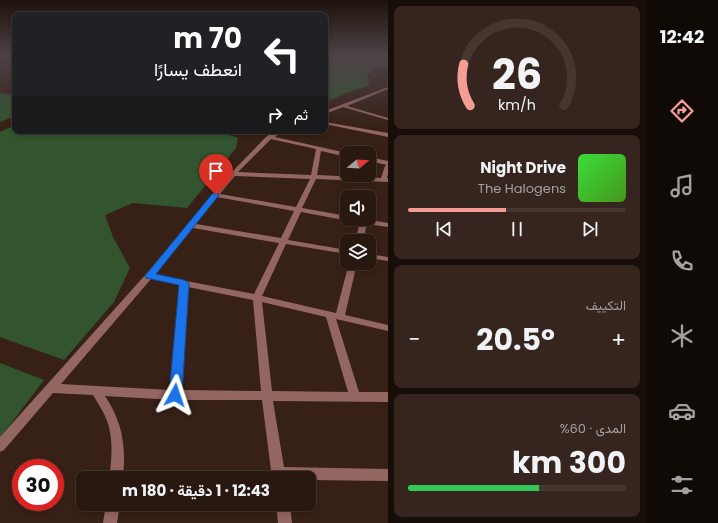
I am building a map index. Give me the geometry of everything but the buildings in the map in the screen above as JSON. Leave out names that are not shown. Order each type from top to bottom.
[{"type":"street","points":[[328,112],[388,88]]},
{"type":"street","points":[[344,106],[388,119]]},
{"type":"street","points":[[328,124],[388,135]]},
{"type":"street","points":[[0,446],[149,276],[233,174],[269,137],[274,134]]},
{"type":"street","points":[[269,137],[340,154]]},
{"type":"street","points":[[278,471],[267,397],[257,298],[282,241],[313,178],[319,149]]},
{"type":"street","points":[[233,174],[386,180],[388,164],[376,161]]},
{"type":"street","points":[[216,195],[340,217]]},
{"type":"street","points":[[376,223],[388,225]]},
{"type":"street","points":[[190,225],[340,251]]},
{"type":"street","points":[[376,257],[388,259]]},
{"type":"street","points":[[340,316],[351,270]]},
{"type":"street","points":[[149,276],[340,316],[388,328]]},
{"type":"street","points":[[175,395],[184,283]]},
{"type":"street","points":[[330,314],[355,397]]},
{"type":"street","points":[[50,388],[175,395],[388,397]]},
{"type":"street","points":[[96,391],[112,418],[117,438],[117,471]]},
{"type":"street","points":[[316,476],[388,475]]},
{"type":"street","points":[[110,523],[112,511]]},
{"type":"street","points":[[284,511],[285,523]]},
{"type":"green space","points":[[328,79],[368,79],[368,86],[346,93],[328,102]]},
{"type":"green space","points":[[0,93],[12,95],[12,117],[0,122]]},
{"type":"green space","points":[[12,126],[12,134],[226,134],[238,138],[236,148],[187,208],[133,203],[105,215],[113,237],[130,268],[114,302],[64,360],[0,337],[0,132]]},
{"type":"green space","points":[[0,363],[44,380],[0,438]]},
{"type":"route","points":[[175,395],[184,283],[149,276],[216,195]]}]
